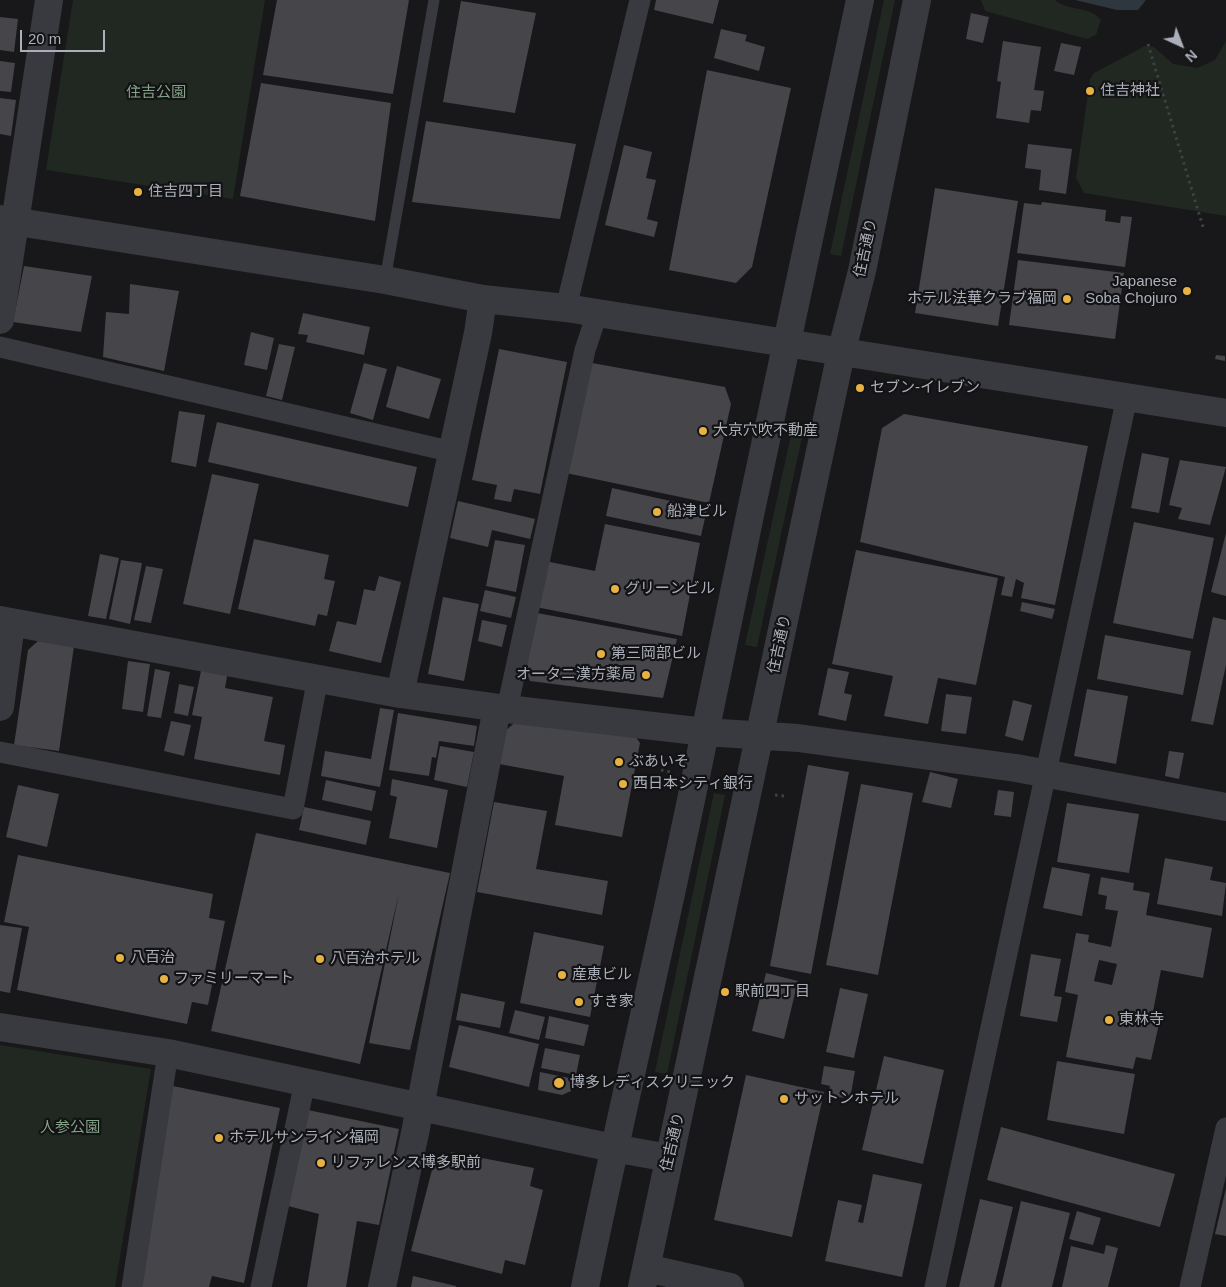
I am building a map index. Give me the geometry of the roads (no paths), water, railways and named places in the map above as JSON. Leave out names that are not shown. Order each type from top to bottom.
[{"type":"street","points":[[0,320],[8,220],[49,0]]},
{"type":"street","points":[[566,308],[640,0]]},
{"type":"street","points":[[585,1287],[613,1148],[705,732],[803,260],[860,0]]},
{"type":"street","name":"住吉通り","points":[[644,1277],[841,353],[862,271],[917,0]]},
{"type":"street","points":[[8,220],[385,280],[483,299],[566,308],[1226,413]]},
{"type":"street","points":[[400,694],[453,452],[483,299]]},
{"type":"street","points":[[382,1287],[502,709],[584,350],[597,314]]},
{"type":"street","points":[[0,347],[453,452]]},
{"type":"street","points":[[935,1287],[1127,397]]},
{"type":"street","points":[[0,707],[6,622],[318,677],[400,694],[502,709],[705,732],[807,740],[1016,768],[1226,807]]},
{"type":"street","points":[[0,752],[293,809],[318,677]]},
{"type":"street","points":[[0,1027],[168,1053],[420,1108],[668,1158]]},
{"type":"street","points":[[132,1287],[168,1053]]},
{"type":"street","points":[[261,1287],[305,1082]]},
{"type":"street","points":[[1190,1287],[1226,1128]]},
{"type":"street","points":[[644,1277],[730,1287]]},
{"type":"lane","points":[[385,280],[434,0]]},
{"type":"place","name":"住吉神社","points":[[1090,91]]},
{"type":"place","name":"住吉四丁目","points":[[138,192]]},
{"type":"place","name":"Japanese Soba Chojuro","points":[[1187,291]]},
{"type":"place","name":"ホテル法華クラブ福岡","points":[[1067,299]]},
{"type":"place","name":"セブン-イレブン","points":[[860,388]]},
{"type":"place","name":"大京穴吹不動産","points":[[703,431]]},
{"type":"place","name":"船津ビル","points":[[657,512]]},
{"type":"place","name":"グリーンビル","points":[[615,589]]},
{"type":"place","name":"第三岡部ビル","points":[[601,654]]},
{"type":"place","name":"オータニ漢方薬局","points":[[646,675]]},
{"type":"place","name":"ぶあいそ","points":[[619,762]]},
{"type":"place","name":"西日本シティ銀行","points":[[623,784]]},
{"type":"place","name":"八百治","points":[[120,958]]},
{"type":"place","name":"八百治ホテル","points":[[320,959]]},
{"type":"place","name":"産恵ビル","points":[[562,975]]},
{"type":"place","name":"ファミリーマート","points":[[164,979]]},
{"type":"place","name":"駅前四丁目","points":[[725,992]]},
{"type":"place","name":"すき家","points":[[579,1002]]},
{"type":"place","name":"東林寺","points":[[1109,1020]]},
{"type":"place","name":"博多レディスクリニック","points":[[559,1083]]},
{"type":"place","name":"サットンホテル","points":[[784,1099]]},
{"type":"place","name":"ホテルサンライン福岡","points":[[219,1138]]},
{"type":"place","name":"リファレンス博多駅前","points":[[321,1163]]},
{"type":"park label","name":"住吉公園","points":[[156,93]]},
{"type":"park label","name":"人参公園","points":[[70,1128]]}]
